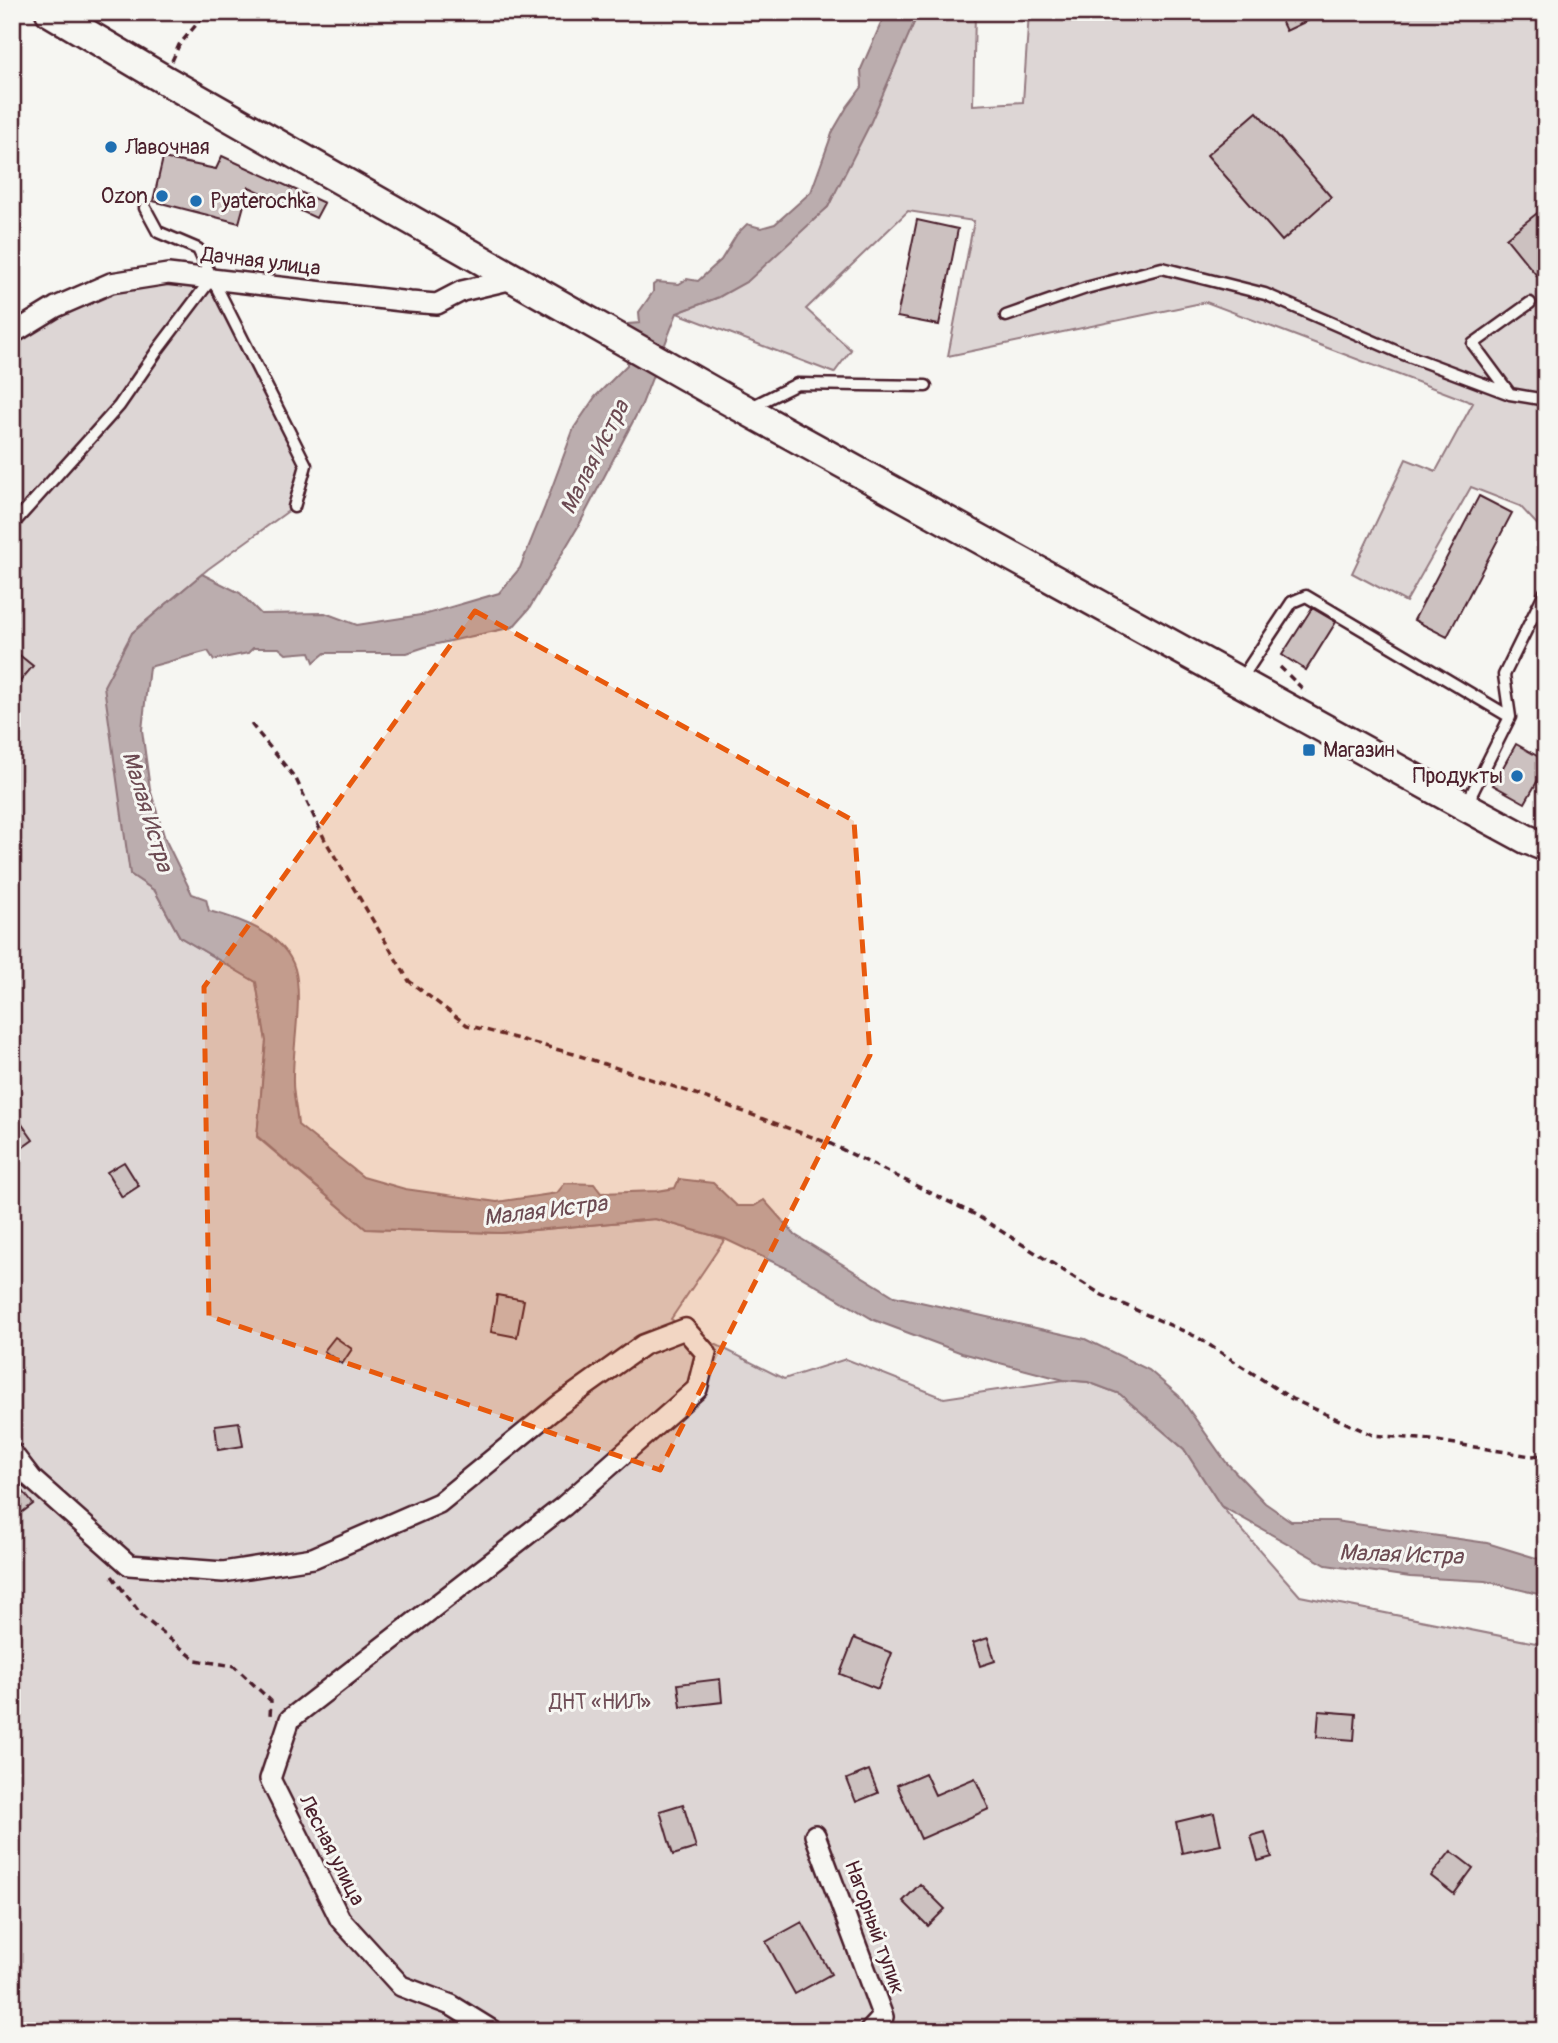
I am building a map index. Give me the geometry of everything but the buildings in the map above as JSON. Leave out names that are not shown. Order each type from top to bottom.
[{"type":"main road","points":[[50,12],[513,279],[1239,682],[1526,839],[1546,847]]},
{"type":"street","name":"Дачная улица","points":[[12,334],[56,307],[111,283],[167,274],[437,303],[461,291],[513,279]]},
{"type":"street","name":"Лесная улица","points":[[12,1453],[32,1479],[129,1565],[223,1572],[313,1558],[439,1503],[559,1405],[643,1345],[685,1329],[706,1353],[698,1389],[564,1506],[290,1719],[270,1779],[340,1919],[401,1986],[451,2005],[493,2031]]},
{"type":"street","name":"Нагорный тупик","points":[[815,1835],[883,2017],[870,2031]]},
{"type":"lane","points":[[145,208],[158,232],[198,249],[306,466],[294,508]]},
{"type":"lane","points":[[1006,316],[1086,288],[1162,268],[1265,293],[1398,352],[1510,394],[1546,400]]},
{"type":"lane","points":[[14,523],[119,406],[212,278]]},
{"type":"lane","points":[[1510,394],[1473,344],[1530,303]]},
{"type":"lane","points":[[737,404],[797,384],[926,386]]},
{"type":"lane","points":[[1465,806],[1510,717],[1504,676],[1545,592]]},
{"type":"lane","points":[[1239,682],[1292,601],[1306,596],[1510,717]]},
{"type":"path","points":[[165,80],[179,45],[207,12]]},
{"type":"path","points":[[250,724],[296,779],[326,840],[409,981],[467,1025],[601,1063],[831,1144],[976,1215],[1102,1296],[1197,1337],[1292,1399],[1373,1435],[1431,1440],[1531,1456],[1546,1455]]},
{"type":"path","points":[[106,1567],[143,1617],[196,1660],[234,1667],[271,1702],[270,1727]]},
{"type":"highlighted area","points":[[475,611],[854,821],[870,1055],[660,1470],[209,1316],[204,987]]},
{"type":"green space","points":[[922,12],[975,12],[973,105],[1023,102],[1029,12],[1546,12],[1546,534],[1520,506],[1471,487],[1406,602],[1352,573],[1406,459],[1436,471],[1473,403],[1206,302],[948,356],[974,221],[908,211],[806,309],[851,350],[834,373],[677,313],[719,297],[828,207],[916,18]]},
{"type":"green space","name":"ДНТ «НИЛ»","points":[[212,278],[306,465],[294,507],[208,569],[132,633],[130,874],[155,891],[180,937],[256,982],[266,1041],[257,1137],[366,1229],[501,1233],[655,1219],[725,1239],[671,1319],[685,1329],[784,1379],[846,1359],[944,1398],[1064,1380],[1088,1382],[1120,1394],[1184,1449],[1221,1506],[1300,1596],[1546,1645],[1546,2031],[465,2031],[453,2008],[456,2031],[12,2031],[12,334],[111,283]]},
{"type":"water","name":"Малая Истра","points":[[886,12],[922,12],[916,18],[869,126],[828,207],[748,281],[719,297],[677,313],[642,404],[579,525],[529,609],[513,627],[407,653],[325,653],[314,662],[310,652],[286,654],[279,648],[253,648],[248,653],[214,660],[208,651],[149,667],[142,730],[150,789],[165,839],[192,894],[206,899],[209,911],[260,930],[282,946],[290,957],[295,969],[298,995],[293,1082],[298,1125],[363,1177],[405,1189],[497,1202],[557,1193],[565,1183],[594,1184],[601,1193],[675,1188],[679,1179],[713,1183],[737,1206],[754,1206],[764,1200],[795,1235],[894,1296],[1085,1339],[1149,1370],[1179,1396],[1226,1462],[1265,1503],[1291,1521],[1335,1521],[1487,1543],[1546,1561],[1546,1596],[1485,1581],[1410,1577],[1326,1565],[1221,1506],[1184,1449],[1120,1394],[1088,1382],[1064,1380],[962,1353],[874,1320],[788,1269],[725,1239],[655,1219],[501,1233],[366,1229],[257,1136],[266,1041],[256,982],[180,937],[155,891],[130,874],[104,686],[132,633],[202,574],[240,593],[261,614],[325,613],[357,625],[427,614],[499,593],[520,568],[574,428],[595,397],[627,365],[628,324],[640,323],[639,312],[653,292],[653,285],[657,282],[679,284],[687,279],[698,281],[721,260],[737,234],[747,224],[761,228],[775,224],[811,192],[833,131],[862,87],[861,69]]},
{"type":"place","name":"Лавочная","points":[[111,147]]},
{"type":"place","name":"Ozon","points":[[162,196]]},
{"type":"place","name":"Pyaterochka","points":[[196,201]]},
{"type":"place","name":"Магазин","points":[[1309,750]]},
{"type":"place","name":"Продукты","points":[[1517,776]]}]
